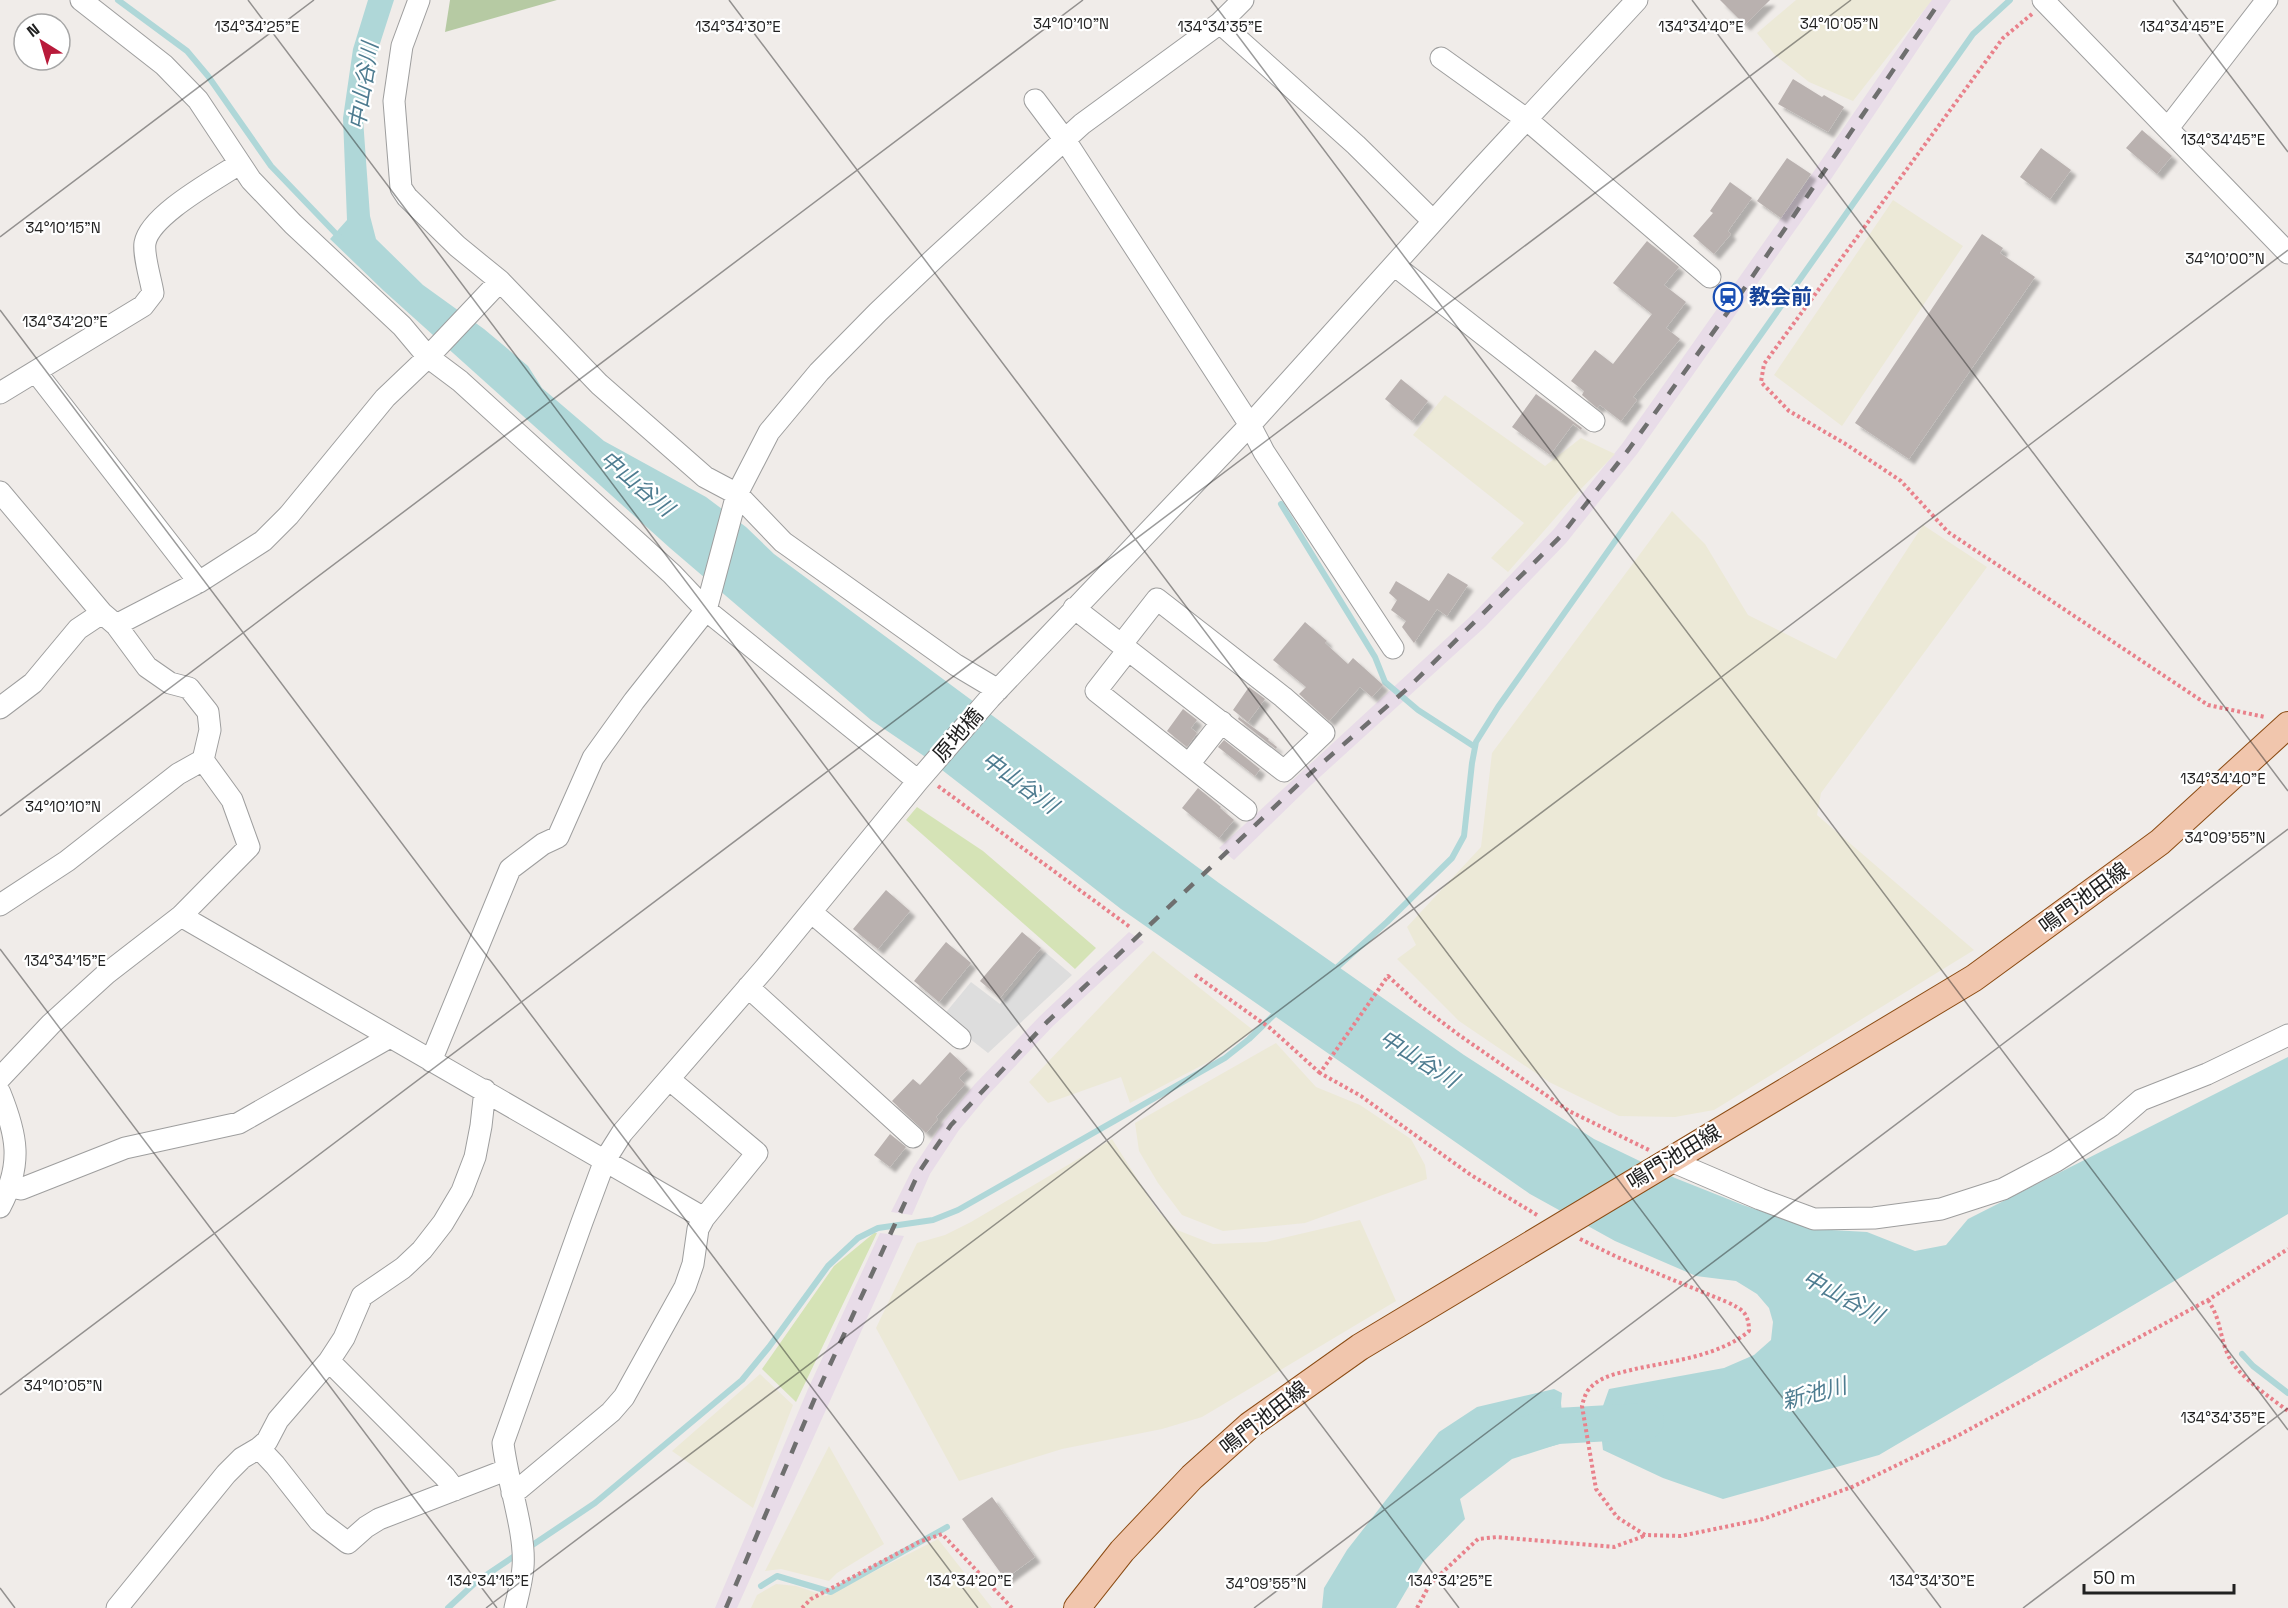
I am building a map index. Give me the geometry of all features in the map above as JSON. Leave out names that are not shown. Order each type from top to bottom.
[{"type":"main road","name":"鳴門池田線","points":[[1077,1608],[1122,1551],[1192,1477],[1250,1425],[1360,1347],[1974,978],[2160,842],[2285,728]]},
{"type":"street","points":[[81,0],[164,66],[198,100],[251,180],[293,224],[433,352],[460,381],[672,574],[922,776]]},
{"type":"street","points":[[419,0],[402,46],[394,101],[401,188],[406,196],[498,283],[599,384],[705,477],[783,542],[994,694]]},
{"type":"street","points":[[431,1061],[510,869],[543,844],[558,837],[593,758],[633,701],[709,603],[736,501],[769,432],[819,372],[937,256],[1082,124],[1220,23],[1243,0]]},
{"type":"street","name":"原地橋","points":[[515,1608],[523,1565],[521,1538],[506,1470],[503,1443],[605,1160],[622,1133],[670,1080],[922,776],[994,694],[1250,425],[1433,221],[1637,0]]},
{"type":"street","points":[[2169,128],[2267,0]]},
{"type":"street","points":[[2045,2],[2288,253]]},
{"type":"street","points":[[1220,23],[1356,145],[1433,221]]},
{"type":"street","points":[[1441,58],[1526,119],[1710,277]]},
{"type":"street","points":[[1035,100],[1065,140],[1250,425],[1264,452],[1393,648]]},
{"type":"street","points":[[0,393],[143,306],[153,293],[145,245],[150,229],[170,211],[239,164]]},
{"type":"street","points":[[1394,265],[1594,421]]},
{"type":"street","points":[[0,708],[33,683],[78,629],[109,619],[199,582],[263,541],[289,515],[385,398],[433,352],[498,283]]},
{"type":"street","points":[[36,372],[199,582]]},
{"type":"street","points":[[0,492],[147,667],[170,683],[189,688],[208,712],[210,730],[203,760],[178,774],[67,861],[0,905]]},
{"type":"street","points":[[1074,608],[1125,648],[1222,722],[1284,771],[1324,733],[1284,698],[1157,599],[1125,648],[1096,691],[1246,810]]},
{"type":"street","points":[[1189,764],[1222,722]]},
{"type":"street","points":[[0,1078],[51,1024],[106,974],[181,916],[249,847],[232,800],[203,760]]},
{"type":"street","points":[[811,912],[960,1038]]},
{"type":"street","points":[[181,916],[704,1218]]},
{"type":"street","points":[[748,987],[913,1137]]},
{"type":"street","points":[[1664,1163],[1814,1219],[1874,1218],[1941,1209],[2003,1189],[2056,1161],[2111,1126],[2141,1100],[2207,1074],[2288,1035]]},
{"type":"street","points":[[10,1187],[21,1189],[124,1148],[239,1123],[390,1037]]},
{"type":"street","points":[[512,1493],[602,1420],[624,1397],[685,1287],[693,1264],[698,1229],[704,1218],[757,1153],[670,1080]]},
{"type":"street","points":[[117,1608],[226,1474],[242,1458],[267,1441],[278,1420],[329,1361],[344,1338],[362,1296],[403,1268],[422,1250],[443,1223],[462,1191],[477,1146],[485,1090]]},
{"type":"street","points":[[0,1092],[11,1119],[17,1155],[10,1187],[0,1207]]},
{"type":"street","points":[[329,1361],[445,1477],[455,1490]]},
{"type":"street","points":[[259,1448],[319,1521],[348,1543],[366,1527],[380,1519],[506,1470]]},
{"type":"path","points":[[2045,2],[2003,38],[1764,364],[1761,382],[1789,411],[1844,443],[1901,481],[1939,524],[1957,539],[2208,705],[2266,717],[2285,728]]},
{"type":"path","points":[[922,776],[1130,927]]},
{"type":"path","points":[[1195,975],[1270,1028],[1320,1073],[1361,1096],[1471,1175],[1617,1257],[1741,1309],[1749,1320],[1749,1331],[1737,1342],[1698,1355],[1607,1376],[1593,1385],[1586,1394],[1582,1406],[1596,1489],[1617,1517],[1645,1535]]},
{"type":"path","points":[[1320,1073],[1388,976],[1418,1004],[1459,1035],[1569,1112],[1664,1163]]},
{"type":"path","points":[[1417,1608],[1430,1584],[1478,1539],[1497,1537],[1614,1547],[1645,1535],[1681,1536],[1763,1519],[1852,1487],[1959,1435],[2208,1300],[2288,1249]]},
{"type":"path","points":[[2208,1300],[2217,1314],[2229,1358],[2252,1383],[2288,1411]]},
{"type":"path","points":[[802,1608],[812,1599],[850,1578],[919,1542],[942,1534],[1012,1608]]},
{"type":"shaded area","points":[[1796,0],[1932,0],[1853,101],[1809,82],[1775,55],[1757,33]]},
{"type":"shaded area","points":[[1931,0],[1951,0],[1827,185],[1637,454],[1566,543],[1485,627],[1310,786],[1234,860],[1219,848],[1474,613],[1554,529],[1622,444]]},
{"type":"shaded area","points":[[1893,200],[1963,246],[1842,426],[1774,375]]},
{"type":"shaded area","points":[[1445,395],[1545,466],[1581,438],[1615,454],[1577,493],[1508,572],[1491,558],[1524,523],[1413,435]]},
{"type":"shaded area","points":[[1672,511],[1705,544],[1748,615],[1836,659],[1923,525],[1987,567],[1821,793],[1817,815],[1974,950],[1714,1110],[1675,1117],[1619,1116],[1549,1082],[1459,1021],[1397,959],[1416,945],[1407,927],[1481,847],[1492,753]]},
{"type":"shaded area","points":[[1129,932],[1144,942],[1053,1026],[989,1094],[959,1130],[930,1174],[912,1215],[891,1212],[913,1168],[944,1121],[975,1084],[1040,1016]]},
{"type":"shaded area","points":[[1153,951],[1253,1030],[1216,1058],[1130,1103],[1121,1077],[1048,1103],[1029,1082]]},
{"type":"shaded area","points":[[1045,952],[1072,975],[988,1053],[942,1017],[971,982],[1000,1004]]},
{"type":"shaded area","points":[[1276,1043],[1316,1087],[1360,1105],[1411,1139],[1425,1165],[1427,1179],[1305,1223],[1223,1231],[1182,1215],[1158,1183],[1139,1151],[1135,1123]]},
{"type":"shaded area","points":[[1112,1139],[1157,1210],[1177,1230],[1213,1244],[1266,1242],[1360,1220],[1396,1301],[1202,1417],[1162,1429],[1062,1449],[959,1481],[876,1328],[917,1243],[945,1235],[971,1222]]},
{"type":"shaded area","points":[[880,1233],[904,1236],[737,1608],[715,1608],[808,1389]]},
{"type":"shaded area","points":[[760,1374],[793,1405],[753,1508],[672,1451]]},
{"type":"shaded area","points":[[829,1446],[884,1544],[837,1573],[829,1581],[781,1569],[765,1571]]},
{"type":"shaded area","points":[[938,1539],[992,1608],[751,1608],[757,1595],[776,1584],[796,1586],[826,1596]]},
{"type":"green space","points":[[450,0],[557,0],[445,32]]},
{"type":"green space","points":[[917,807],[983,851],[1096,948],[1075,969],[906,820]]},
{"type":"green space","points":[[874,1233],[877,1233],[796,1402],[762,1369],[834,1266]]},
{"type":"water","name":"中山谷川","points":[[368,0],[394,0],[366,87],[363,119],[370,216],[376,239],[423,285],[484,329],[528,366],[542,388],[604,441],[706,497],[746,527],[774,554],[1219,883],[1464,1055],[1594,1139],[1675,1178],[1743,1205],[1814,1229],[1867,1232],[1915,1251],[1946,1245],[1968,1219],[2288,1057],[2288,1214],[1879,1455],[1723,1499],[1663,1478],[1603,1450],[1599,1417],[1609,1389],[1724,1368],[1754,1355],[1771,1340],[1773,1322],[1769,1308],[1757,1294],[1736,1281],[1696,1276],[1615,1241],[1530,1194],[1121,909],[924,756],[871,720],[670,548],[384,291],[330,239],[347,220],[343,118],[353,49]]},
{"type":"water","points":[[1554,1389],[1562,1393],[1565,1442],[1512,1459],[1460,1499],[1465,1519],[1423,1562],[1396,1608],[1322,1608],[1324,1588],[1347,1550],[1439,1432],[1477,1407]]},
{"type":"building","points":[[1720,0],[1770,0],[1745,25]]},
{"type":"building","points":[[1793,79],[1822,97],[1824,95],[1844,107],[1828,132],[1778,104]]},
{"type":"building","points":[[2142,130],[2172,156],[2157,174],[2126,148]]},
{"type":"building","points":[[2041,148],[2071,170],[2050,199],[2020,177]]},
{"type":"building","points":[[1787,158],[1811,174],[1781,218],[1757,201]]},
{"type":"building","points":[[1730,182],[1752,198],[1728,231],[1731,234],[1714,254],[1693,236],[1713,213],[1710,211]]},
{"type":"building","points":[[1982,234],[2003,248],[2000,253],[2035,277],[1909,459],[1855,423]]},
{"type":"building","points":[[1647,241],[1679,267],[1664,285],[1686,302],[1666,328],[1680,339],[1633,397],[1637,400],[1621,421],[1600,405],[1597,408],[1582,395],[1584,391],[1571,381],[1595,350],[1613,364],[1652,314],[1613,283]]},
{"type":"building","points":[[1401,379],[1428,401],[1412,421],[1385,399]]},
{"type":"building","points":[[1536,394],[1582,428],[1581,430],[1573,424],[1550,455],[1512,427]]},
{"type":"building","points":[[1448,573],[1468,585],[1447,616],[1437,609],[1414,643],[1402,627],[1406,621],[1391,610],[1397,600],[1389,593],[1396,581],[1429,601]]},
{"type":"building","points":[[1305,622],[1348,664],[1353,658],[1383,685],[1372,697],[1360,687],[1329,721],[1299,694],[1306,687],[1273,660]]},
{"type":"building","points":[[1249,687],[1265,699],[1248,722],[1233,710]]},
{"type":"building","points":[[1183,709],[1197,720],[1191,728],[1197,733],[1187,747],[1167,731]]},
{"type":"building","points":[[1239,717],[1269,739],[1277,747],[1276,749],[1238,719]]},
{"type":"building","points":[[1224,740],[1260,769],[1255,776],[1218,747]]},
{"type":"building","points":[[1198,788],[1234,820],[1219,838],[1182,808]]},
{"type":"building","points":[[886,890],[910,911],[878,949],[853,929]]},
{"type":"building","points":[[1022,932],[1041,948],[1000,998],[980,981]]},
{"type":"building","points":[[946,942],[971,963],[939,1002],[914,981]]},
{"type":"building","points":[[950,1052],[968,1069],[959,1078],[965,1084],[936,1117],[938,1119],[926,1133],[892,1101],[913,1079],[920,1085]]},
{"type":"building","points":[[890,1134],[906,1147],[890,1167],[874,1155]]},
{"type":"building","points":[[992,1497],[1035,1557],[1005,1579],[962,1519]]},
{"type":"waterway","points":[[118,0],[187,51],[208,76],[271,166],[341,239]]},
{"type":"waterway","points":[[1333,971],[1452,858],[1464,836],[1476,742],[1498,707],[1973,34],[2010,0]]},
{"type":"waterway","points":[[1281,504],[1375,657],[1385,682],[1418,710],[1475,747]]},
{"type":"waterway","points":[[528,1548],[595,1503],[742,1380],[828,1266],[858,1238],[878,1228],[933,1220],[958,1210],[1225,1058],[1279,1010]]},
{"type":"waterway","points":[[2242,1354],[2253,1366],[2288,1393]]},
{"type":"waterway","name":"新池川","points":[[1516,1437],[1557,1426],[1646,1421]]},
{"type":"waterway","points":[[761,1586],[777,1576],[831,1592],[947,1527]]},
{"type":"waterway","points":[[448,1608],[476,1582],[519,1553]]},
{"type":"railway","points":[[726,1608],[817,1393],[919,1172],[951,1125],[1047,1022],[1304,779],[1408,688],[1561,536],[1629,449],[1735,302],[1941,0]]},
{"type":"place","name":"教会前","points":[[1728,297]]}]
